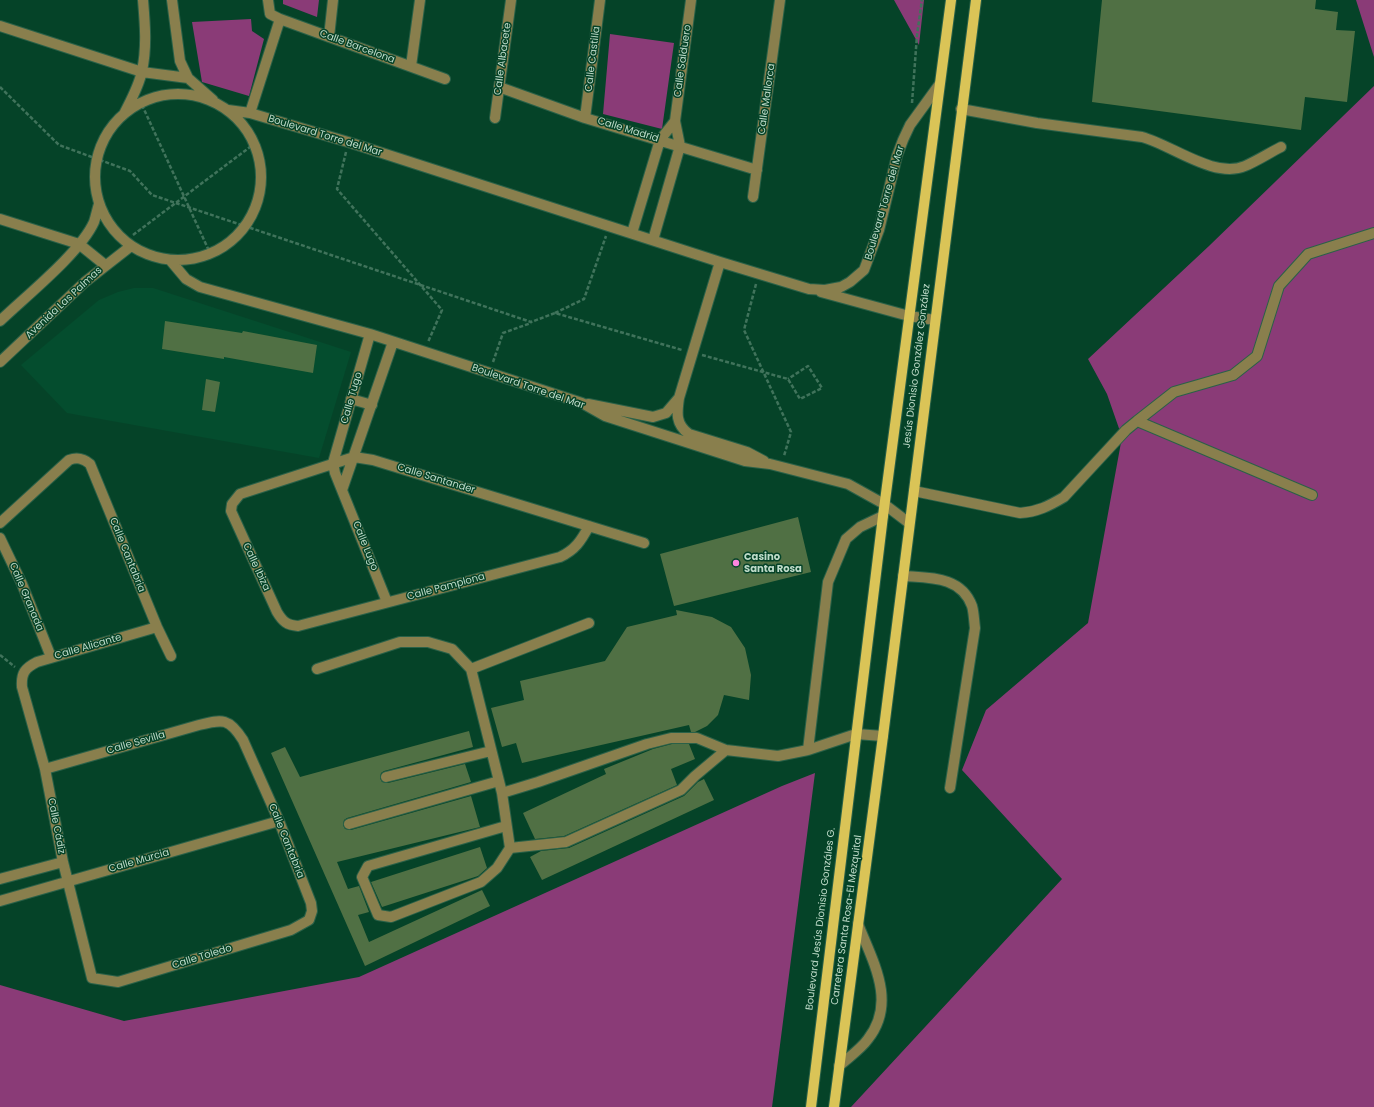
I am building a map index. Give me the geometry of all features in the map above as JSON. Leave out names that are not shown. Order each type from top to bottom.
[{"type":"main road","name":"Jesús Dionisio González González","points":[[856,734],[884,504],[950,0]]},
{"type":"main road","name":"Jesús Dionisio González González","points":[[883,736],[961,109],[976,0]]},
{"type":"main road","name":"Boulevard Jesús Dionisio Gonzáles G.","points":[[811,1107],[856,734]]},
{"type":"main road","name":"Carretera Santa Rosa-El Mezquital","points":[[834,1107],[883,736]]},
{"type":"street","points":[[124,114],[142,72],[146,35],[143,0]]},
{"type":"street","points":[[172,0],[180,61],[188,78],[216,103]]},
{"type":"street","points":[[250,113],[275,17],[268,0]]},
{"type":"street","points":[[329,37],[333,0]]},
{"type":"street","points":[[411,66],[420,0]]},
{"type":"street","name":"Calle Albacete","points":[[495,118],[511,0]]},
{"type":"street","name":"Calle Castilla","points":[[586,118],[600,0]]},
{"type":"street","name":"Calle Salduero","points":[[653,240],[680,146],[675,122],[691,0]]},
{"type":"street","name":"Calle Mallorca","points":[[752,197],[780,0]]},
{"type":"street","name":"Calle Barcelona","points":[[275,17],[445,79]]},
{"type":"street","points":[[0,26],[142,72],[188,78]]},
{"type":"street","name":"Boulevard Torre del Mar","points":[[809,289],[825,290],[841,287],[850,282],[864,270],[879,230],[897,156],[910,125],[939,85]]},
{"type":"street","name":"Calle Madrid","points":[[499,87],[586,118],[757,170]]},
{"type":"street","points":[[169,94],[193,95],[216,103],[228,110],[245,127],[254,144],[262,172],[260,196],[251,218],[236,237],[210,253],[194,259],[170,260],[149,255],[128,244],[106,220],[99,204],[95,179],[97,160],[108,132],[124,114],[141,104],[169,94]]},
{"type":"street","points":[[961,109],[1037,123],[1142,138],[1156,142],[1196,161],[1212,166],[1232,169],[1244,167],[1281,147]]},
{"type":"street","name":"Boulevard Torre del Mar","points":[[228,110],[250,113],[348,142],[720,262],[809,289],[909,316],[935,320]]},
{"type":"street","points":[[632,233],[660,140],[675,122]]},
{"type":"street","points":[[0,321],[59,266],[79,244],[94,222],[99,204]]},
{"type":"street","points":[[0,219],[79,244],[105,265]]},
{"type":"street","points":[[914,491],[1020,513],[1034,512],[1051,505],[1064,497],[1126,430],[1174,392],[1233,375],[1257,356],[1279,286],[1308,254],[1374,233]]},
{"type":"street","name":"Avenida Las Palmas","points":[[0,362],[85,282],[128,244]]},
{"type":"street","name":"Boulevard Torre del Mar","points":[[170,260],[186,279],[200,287],[370,334],[582,403],[605,416],[745,461],[770,464],[848,484],[884,504],[909,523]]},
{"type":"street","points":[[720,262],[679,398],[677,419],[684,430],[689,434],[747,452],[770,464]]},
{"type":"street","name":"Calle Tugo","points":[[333,463],[370,334]]},
{"type":"street","name":"Calle Tugo","points":[[354,457],[393,342]]},
{"type":"street","points":[[582,403],[653,417],[666,413],[679,398]]},
{"type":"street","points":[[351,399],[372,405]]},
{"type":"street","points":[[1137,421],[1312,495]]},
{"type":"street","points":[[342,490],[354,457]]},
{"type":"street","name":"Calle Santander","points":[[232,504],[240,494],[354,457],[373,460],[644,543]]},
{"type":"street","name":"Calle Cantabria","points":[[0,523],[69,460],[80,458],[90,464],[157,627],[171,656]]},
{"type":"street","name":"Calle Lugo","points":[[333,463],[342,490],[388,602]]},
{"type":"street","name":"Calle Ibiza","points":[[232,504],[231,511],[234,519],[277,612],[282,620],[289,625]]},
{"type":"street","points":[[808,750],[828,582],[846,538],[860,527],[883,516]]},
{"type":"street","name":"Calle Pamplona","points":[[289,625],[308,624],[560,557],[570,553],[579,545],[589,526]]},
{"type":"street","name":"Calle Granada","points":[[0,538],[22,584],[51,657]]},
{"type":"street","points":[[903,576],[939,578],[952,582],[962,590],[972,606],[975,628],[950,788]]},
{"type":"street","points":[[471,668],[590,623]]},
{"type":"street","name":"Calle Alicante","points":[[23,674],[30,666],[51,657],[157,627]]},
{"type":"street","points":[[317,669],[400,642],[428,642],[452,648],[471,668],[502,793],[510,848],[497,868],[481,882],[391,917],[378,916],[362,877],[368,866],[506,826]]},
{"type":"street","name":"Calle Cádiz","points":[[23,674],[22,687],[45,769],[63,862],[92,978]]},
{"type":"street","name":"Calle Sevilla","points":[[45,769],[214,721],[228,722]]},
{"type":"street","name":"Calle Cantabria","points":[[228,722],[237,730],[244,740],[279,821],[311,903],[312,911],[309,920]]},
{"type":"street","points":[[502,793],[660,740],[697,738],[726,750],[778,756],[808,750],[856,734],[883,736]]},
{"type":"street","points":[[510,848],[566,842],[681,790],[726,750]]},
{"type":"street","points":[[386,777],[491,751]]},
{"type":"street","points":[[349,824],[499,781]]},
{"type":"street","name":"Calle Murcia","points":[[0,900],[279,821]]},
{"type":"street","points":[[0,879],[63,862]]},
{"type":"street","name":"Calle Toledo","points":[[92,978],[118,982],[291,930],[309,920]]},
{"type":"street","points":[[839,1066],[867,1040],[876,1028],[882,1010],[880,983],[858,924]]},
{"type":"path","points":[[910,125],[917,35],[922,0]]},
{"type":"path","points":[[0,87],[59,145],[130,171],[152,195],[190,209],[531,322]]},
{"type":"path","points":[[141,104],[210,253]]},
{"type":"path","points":[[348,142],[337,189],[418,285],[442,310],[425,352]]},
{"type":"path","points":[[128,244],[175,203],[254,144]]},
{"type":"path","points":[[489,373],[503,333],[555,313],[584,299],[610,226]]},
{"type":"path","points":[[759,274],[744,330],[791,432],[782,467]]},
{"type":"path","points":[[555,313],[788,379],[800,399],[822,388],[808,366],[788,379]]},
{"type":"path","points":[[0,655],[23,674]]},
{"type":"shaded area","points":[[283,0],[319,0],[317,17],[283,4]]},
{"type":"shaded area","points":[[894,0],[924,0],[919,45]]},
{"type":"shaded area","points":[[1356,0],[1374,0],[1374,57]]},
{"type":"shaded area","points":[[251,19],[252,31],[264,39],[249,96],[202,82],[192,22]]},
{"type":"shaded area","points":[[610,34],[674,43],[662,129],[603,114]]},
{"type":"shaded area","points":[[1374,86],[1374,1107],[851,1107],[1062,879],[962,770],[986,710],[1088,623],[1122,437],[1107,394],[1088,359],[1209,246]]},
{"type":"shaded area","points":[[134,288],[153,288],[351,352],[319,458],[67,413],[21,365],[99,300],[118,292]]},
{"type":"shaded area","points":[[815,773],[772,1107],[0,1107],[0,985],[124,1021],[359,977],[782,786]]},
{"type":"building","points":[[1102,0],[1316,0],[1315,9],[1338,12],[1336,30],[1355,31],[1347,102],[1305,97],[1301,130],[1092,102]]},
{"type":"building","points":[[165,321],[242,333],[243,331],[317,345],[313,373],[224,357],[224,359],[162,349]]},
{"type":"building","points":[[206,379],[220,382],[215,412],[202,410]]},
{"type":"building","name":"Casino Santa Rosa","points":[[798,517],[811,572],[674,606],[660,554]]},
{"type":"building","points":[[676,610],[712,617],[731,627],[745,648],[751,675],[749,700],[724,695],[718,715],[707,726],[695,732],[691,732],[689,725],[522,763],[516,743],[502,747],[491,708],[524,700],[520,681],[605,661],[627,627],[677,615]]},
{"type":"building","points":[[469,731],[473,747],[384,771],[381,773],[380,778],[382,782],[388,783],[465,764],[471,782],[347,818],[344,820],[343,825],[345,829],[351,830],[471,796],[480,827],[337,862],[348,889],[359,886],[369,912],[358,915],[369,942],[482,890],[490,906],[365,966],[271,753],[285,747],[300,777]]},
{"type":"building","points":[[672,744],[689,744],[695,759],[671,769],[677,785],[564,836],[535,839],[523,813],[606,774],[604,769],[653,749]]},
{"type":"building","points":[[704,779],[714,800],[542,880],[530,857],[541,851],[569,848],[684,796],[698,782]]},
{"type":"building","points":[[480,847],[487,868],[478,876],[382,907],[371,882]]},
{"type":"place","name":"Casino Santa Rosa","points":[[736,563]]}]
